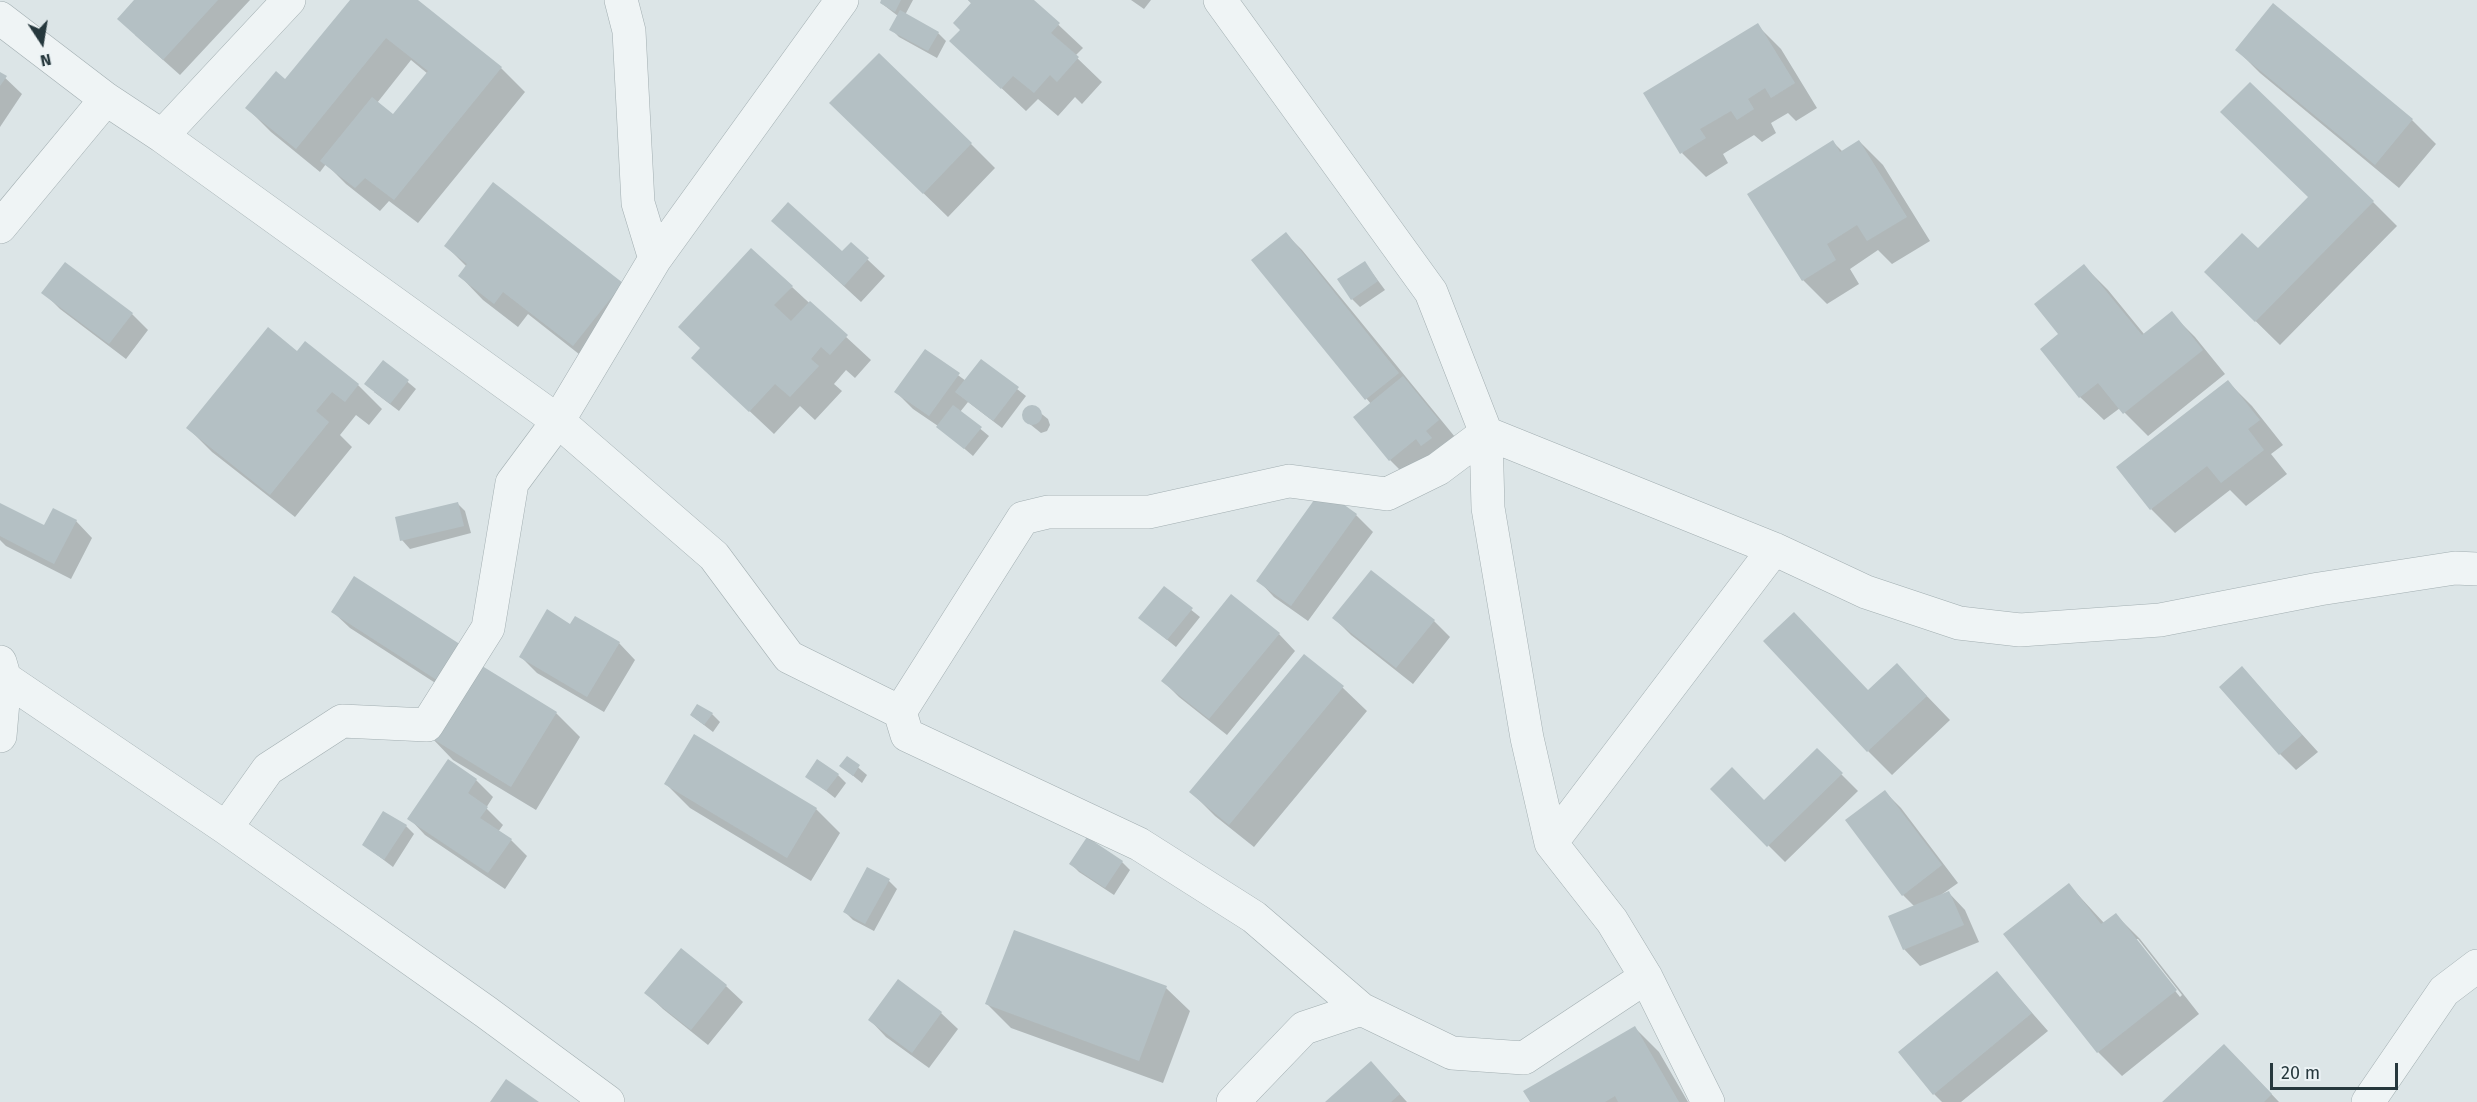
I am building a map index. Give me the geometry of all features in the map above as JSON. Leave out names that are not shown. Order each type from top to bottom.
[{"type":"street","points":[[162,136],[289,0]]},
{"type":"street","points":[[621,0],[629,32],[638,202],[655,259]]},
{"type":"street","points":[[226,828],[267,769],[342,721],[427,725],[488,628],[512,483],[558,421],[655,259],[842,0]]},
{"type":"street","points":[[1220,0],[1431,292],[1486,433],[1488,508],[1527,738],[1551,843],[1612,921],[1646,977],[1707,1102]]},
{"type":"street","points":[[0,18],[106,99],[162,136],[558,421],[714,556],[789,657],[900,712],[907,735],[1140,844],[1245,911],[1361,1009],[1452,1053],[1524,1058],[1646,977]]},
{"type":"street","points":[[0,226],[106,99]]},
{"type":"street","points":[[1486,433],[1774,549],[1876,596],[1959,623],[2020,630],[2160,620],[2341,586],[2455,568],[2477,569]]},
{"type":"street","points":[[900,712],[1023,518],[1048,512],[1149,512],[1289,481],[1387,494],[1438,469],[1486,433]]},
{"type":"street","points":[[1551,843],[1774,549]]},
{"type":"street","points":[[2,672],[486,1012],[608,1102]]},
{"type":"street","points":[[0,736],[2,672]]},
{"type":"street","points":[[2368,1102],[2444,991],[2477,966]]},
{"type":"street","points":[[1233,1102],[1304,1029],[1361,1009]]},
{"type":"building","points":[[134,0],[218,0],[163,60],[117,19]]},
{"type":"building","points":[[350,0],[418,0],[502,67],[394,200],[365,178],[355,188],[320,161],[372,97],[393,114],[428,71],[386,38],[296,149],[245,108],[276,71],[285,79]]},
{"type":"building","points":[[881,0],[901,0],[895,12],[880,3]]},
{"type":"building","points":[[968,0],[1034,0],[1060,23],[1051,33],[1079,57],[1057,82],[1050,75],[1034,93],[1013,76],[1001,89],[949,41],[960,30],[953,23],[971,3]]},
{"type":"building","points":[[2273,3],[2413,119],[2375,165],[2235,50]]},
{"type":"building","points":[[900,10],[939,32],[928,51],[889,30]]},
{"type":"building","points":[[1758,23],[1795,83],[1771,98],[1765,88],[1748,99],[1754,109],[1737,120],[1731,111],[1700,129],[1706,138],[1680,154],[1643,93]]},
{"type":"building","points":[[879,53],[972,143],[923,194],[829,103]]},
{"type":"building","points":[[0,72],[7,76],[0,86]]},
{"type":"building","points":[[2250,82],[2374,201],[2255,322],[2204,272],[2242,233],[2258,248],[2308,197],[2220,112]]},
{"type":"building","points":[[1833,140],[1840,152],[1859,140],[1907,217],[1867,241],[1857,225],[1827,244],[1836,260],[1802,281],[1747,194]]},
{"type":"building","points":[[493,182],[623,283],[573,346],[503,292],[494,304],[458,276],[467,264],[444,246]]},
{"type":"building","points":[[788,202],[842,251],[851,242],[869,258],[844,286],[771,221]]},
{"type":"building","points":[[1286,232],[1399,373],[1365,400],[1251,260]]},
{"type":"building","points":[[751,248],[793,286],[774,305],[791,321],[810,301],[848,335],[830,355],[821,347],[811,359],[819,366],[790,397],[775,384],[749,412],[691,358],[700,348],[678,327]]},
{"type":"building","points":[[1365,261],[1378,281],[1351,300],[1337,279]]},
{"type":"building","points":[[65,262],[133,313],[109,344],[41,293]]},
{"type":"building","points":[[2084,264],[2142,335],[2172,311],[2203,350],[2123,414],[2098,383],[2079,398],[2040,349],[2058,334],[2034,304]]},
{"type":"building","points":[[268,327],[297,351],[305,341],[359,384],[345,402],[332,392],[316,411],[329,422],[270,495],[186,428]]},
{"type":"building","points":[[925,349],[960,373],[929,416],[894,392]]},
{"type":"building","points":[[981,359],[1019,387],[993,421],[955,392]]},
{"type":"building","points":[[383,360],[409,380],[390,404],[364,384]]},
{"type":"building","points":[[1403,376],[1439,420],[1426,431],[1432,438],[1421,446],[1416,439],[1389,461],[1353,417]]},
{"type":"building","points":[[2228,380],[2260,420],[2248,429],[2264,450],[2221,483],[2207,466],[2150,510],[2116,467]]},
{"type":"building","points":[[953,405],[982,427],[964,449],[936,427]]},
{"type":"building","points":[[1032,405],[1039,408],[1042,415],[1039,422],[1032,425],[1025,422],[1022,415],[1025,408]]},
{"type":"building","points":[[1322,489],[1357,514],[1291,606],[1256,581]]},
{"type":"building","points":[[458,502],[464,526],[400,541],[395,517]]},
{"type":"building","points":[[0,503],[44,525],[53,508],[77,520],[54,564],[0,536]]},
{"type":"building","points":[[1371,570],[1435,620],[1396,668],[1332,618]]},
{"type":"building","points":[[354,576],[469,650],[446,686],[331,612]]},
{"type":"building","points":[[1164,586],[1193,608],[1167,640],[1138,618]]},
{"type":"building","points":[[1231,594],[1280,633],[1209,719],[1161,681]]},
{"type":"building","points":[[547,609],[570,624],[575,616],[620,642],[587,697],[519,657]]},
{"type":"building","points":[[1794,612],[1868,690],[1897,663],[1927,696],[1867,752],[1763,641]]},
{"type":"building","points":[[1304,654],[1344,686],[1229,825],[1189,792]]},
{"type":"building","points":[[474,661],[557,712],[511,787],[428,736]]},
{"type":"building","points":[[2242,666],[2302,735],[2279,755],[2219,687]]},
{"type":"building","points":[[697,704],[713,713],[704,725],[690,715]]},
{"type":"building","points":[[694,734],[817,808],[787,858],[664,784]]},
{"type":"building","points":[[1817,748],[1843,773],[1767,847],[1710,789],[1732,767],[1764,800]]},
{"type":"building","points":[[847,756],[860,765],[853,776],[839,766]]},
{"type":"building","points":[[448,759],[477,779],[468,793],[488,807],[480,818],[512,839],[488,873],[407,819]]},
{"type":"building","points":[[817,759],[839,774],[826,791],[805,777]]},
{"type":"building","points":[[1885,790],[1942,865],[1902,896],[1845,820]]},
{"type":"building","points":[[383,811],[407,825],[384,860],[362,845]]},
{"type":"building","points":[[1087,837],[1123,861],[1105,888],[1069,864]]},
{"type":"building","points":[[867,867],[890,879],[865,924],[843,912]]},
{"type":"building","points":[[2069,883],[2101,924],[2116,913],[2177,990],[2097,1053],[2003,934]]},
{"type":"building","points":[[1949,891],[1964,925],[1903,950],[1888,916]]},
{"type":"building","points":[[1014,930],[1167,986],[1139,1061],[985,1004]]},
{"type":"building","points":[[681,948],[727,985],[691,1030],[644,993]]},
{"type":"building","points":[[1997,971],[2032,1013],[1933,1095],[1898,1052]]},
{"type":"building","points":[[898,979],[942,1012],[912,1053],[868,1020]]},
{"type":"building","points":[[1635,1026],[1679,1102],[1618,1102],[1615,1096],[1605,1102],[1530,1102],[1523,1091]]},
{"type":"building","points":[[2224,1044],[2272,1094],[2264,1102],[2162,1102]]},
{"type":"building","points":[[1371,1061],[1400,1094],[1391,1102],[1325,1102]]},
{"type":"building","points":[[506,1079],[539,1102],[490,1102]]}]
